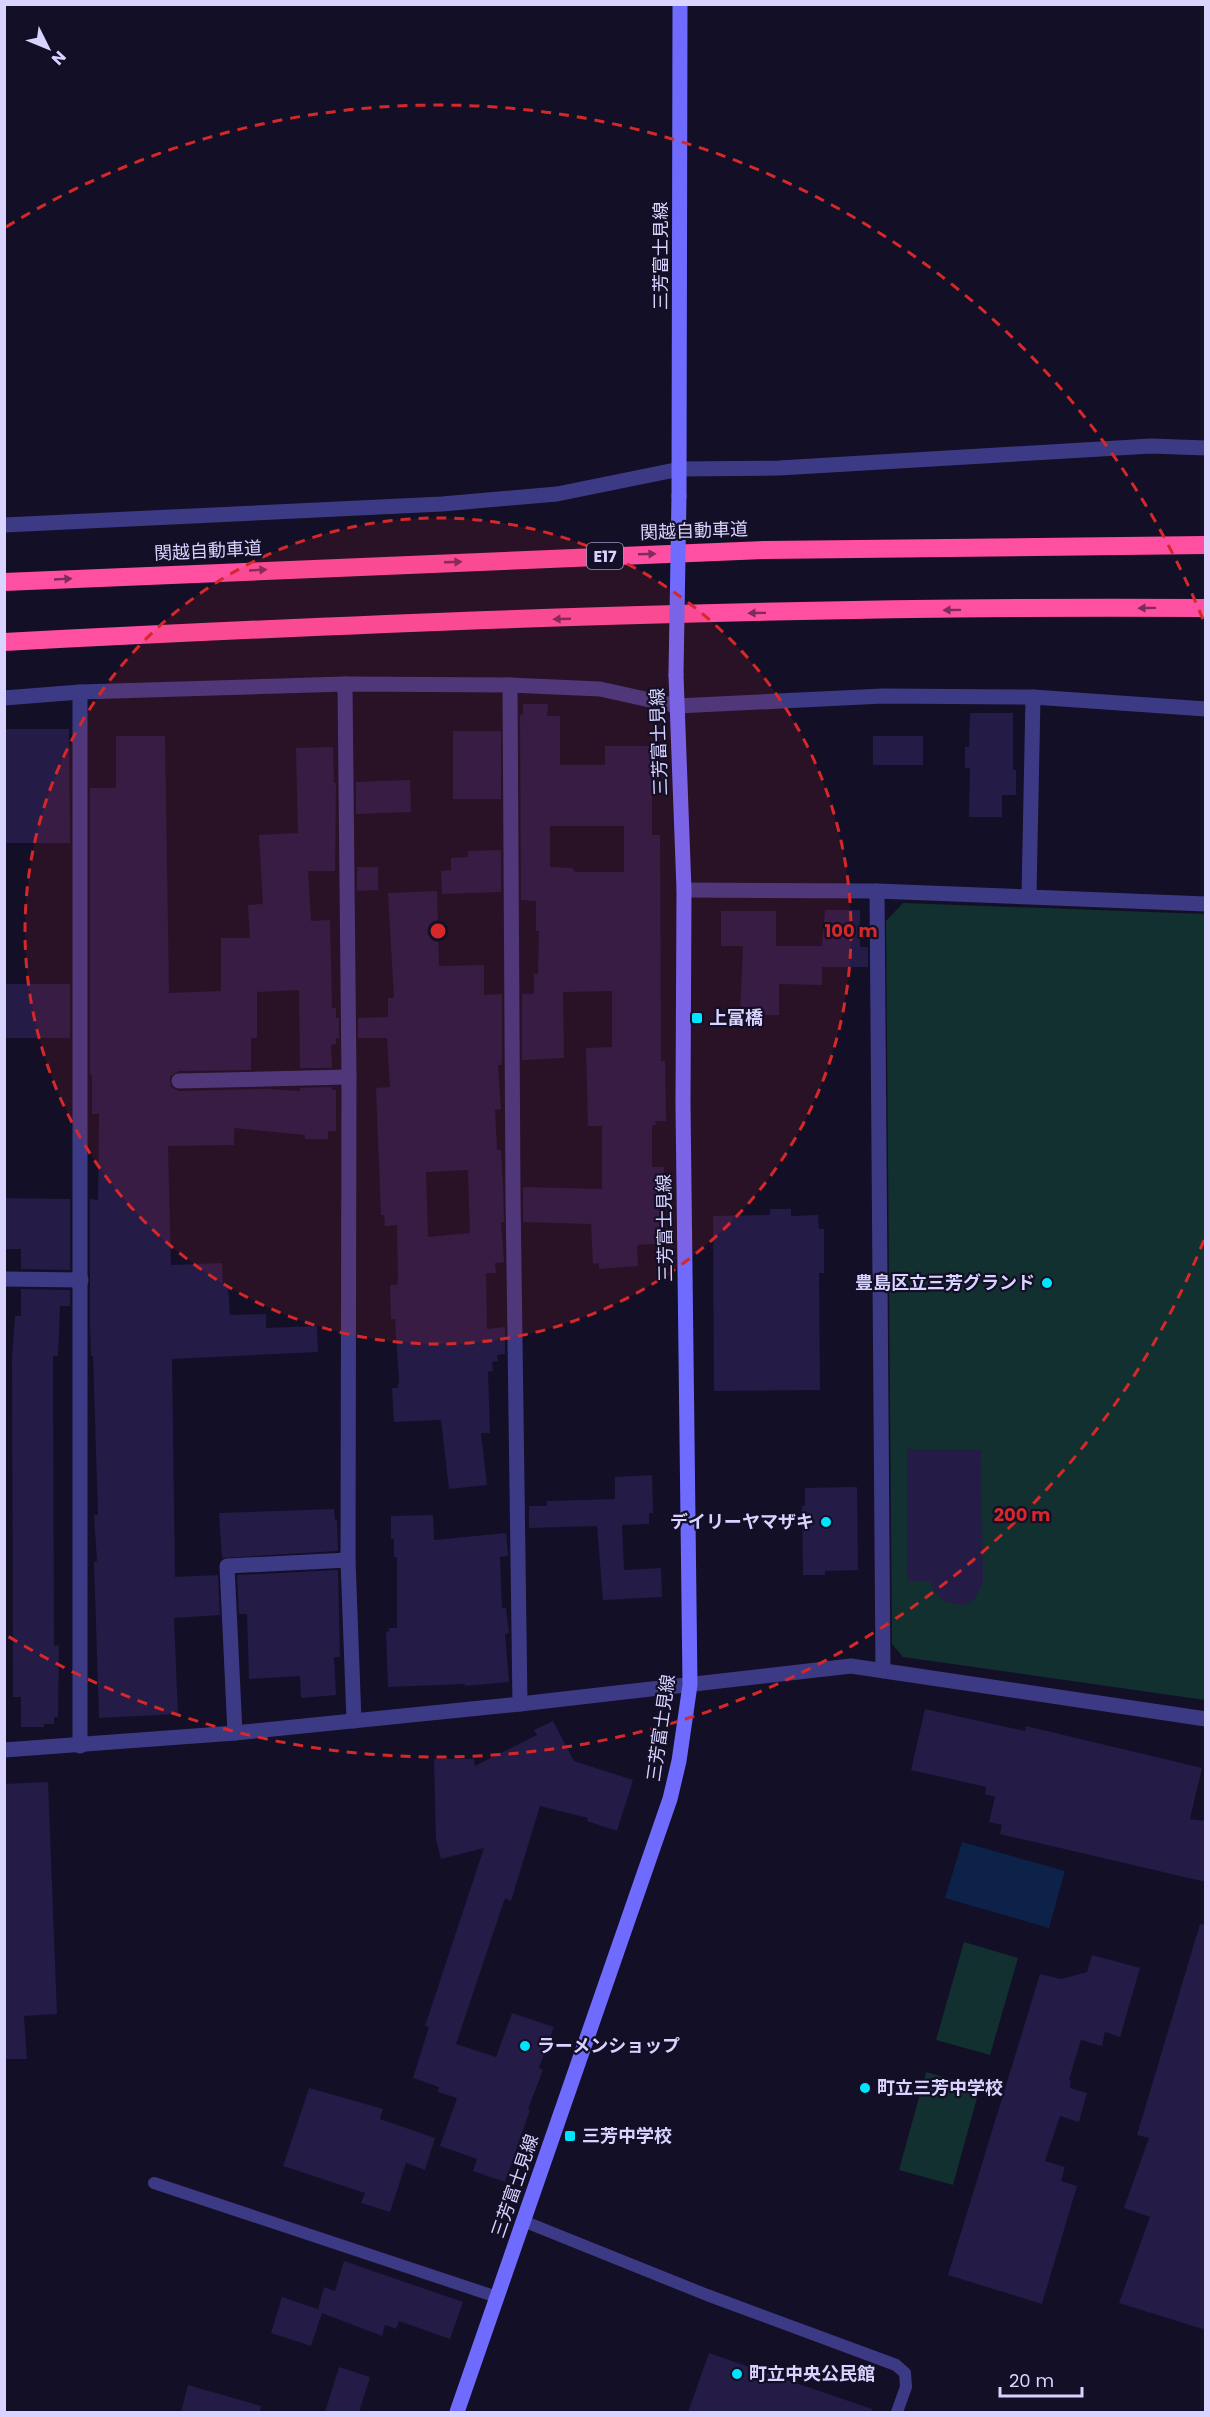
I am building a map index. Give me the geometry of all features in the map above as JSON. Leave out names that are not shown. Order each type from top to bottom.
[{"type":"highway","name":"関越自動車道","points":[[4,582],[765,550],[1206,545]]},
{"type":"highway","points":[[4,642],[300,627],[717,614],[1206,608]]},
{"type":"main road","name":"三芳富士見線","points":[[457,2412],[670,1798],[679,1761],[690,1685],[683,1105],[684,890],[676,675],[680,469],[680,4]]},
{"type":"street","points":[[4,525],[442,504],[557,494],[680,469],[778,468],[1152,446],[1206,448]]},
{"type":"street","points":[[345,684],[348,1560],[354,1721]]},
{"type":"street","points":[[4,698],[80,693],[345,684],[600,689],[677,706],[883,696],[1032,697],[1206,709]]},
{"type":"street","points":[[510,686],[513,1183],[520,1704]]},
{"type":"street","points":[[80,693],[80,1746]]},
{"type":"street","points":[[1029,895],[1032,697]]},
{"type":"street","points":[[684,890],[1029,895],[1206,904]]},
{"type":"street","points":[[877,891],[883,1671]]},
{"type":"street","points":[[179,1081],[348,1077]]},
{"type":"street","points":[[4,1279],[81,1280]]},
{"type":"street","points":[[236,1733],[227,1566],[348,1560]]},
{"type":"street","points":[[4,1750],[236,1733],[520,1704],[851,1666],[1206,1719]]},
{"type":"lane","points":[[154,2183],[497,2297]]},
{"type":"lane","points":[[523,2221],[707,2295],[896,2365],[905,2373],[906,2387],[897,2412]]},
{"type":"green space","name":"豊島区立三芳グランド","points":[[903,903],[1205,914],[1205,1700],[903,1657],[892,1644],[886,921]]},
{"type":"green space","points":[[964,1942],[1018,1958],[990,2055],[936,2040]]},
{"type":"green space","points":[[926,2072],[980,2087],[953,2185],[899,2170]]},
{"type":"water","points":[[962,1842],[1065,1871],[1049,1928],[945,1898]]},
{"type":"building","points":[[523,704],[548,704],[547,716],[560,716],[560,765],[605,765],[605,746],[652,746],[652,835],[660,835],[661,1061],[665,1061],[666,1121],[655,1121],[656,1125],[652,1125],[652,1167],[664,1167],[662,1243],[637,1245],[638,1266],[599,1269],[599,1263],[593,1264],[591,1224],[523,1222],[523,1187],[602,1189],[602,1126],[588,1126],[586,1048],[612,1047],[612,991],[563,992],[564,1058],[522,1060],[522,994],[534,994],[534,974],[538,974],[539,931],[536,931],[536,901],[521,900],[520,714],[523,715]],"holes":[[[550,826],[624,826],[624,872],[575,872],[572,868],[550,867]]]},
{"type":"building","points":[[970,713],[1013,713],[1013,770],[1016,770],[1016,795],[1002,795],[1002,817],[969,817],[970,768],[965,768],[965,747],[969,747]]},
{"type":"building","points":[[4,729],[69,729],[70,843],[4,843]]},
{"type":"building","points":[[453,731],[501,731],[501,799],[453,799]]},
{"type":"building","points":[[116,736],[165,736],[169,993],[221,991],[221,938],[250,938],[248,905],[263,904],[259,835],[298,833],[296,748],[333,747],[334,783],[336,783],[335,871],[308,871],[311,921],[330,920],[332,1008],[336,1008],[336,1018],[339,1018],[339,1038],[336,1038],[336,1044],[331,1045],[332,1068],[300,1068],[299,990],[257,992],[257,1038],[251,1038],[251,1070],[179,1071],[170,1077],[171,1087],[179,1091],[269,1089],[300,1091],[300,1088],[332,1087],[332,1090],[336,1090],[336,1131],[328,1131],[328,1139],[305,1139],[305,1135],[234,1128],[234,1145],[168,1146],[171,1265],[222,1263],[223,1285],[228,1285],[230,1315],[266,1314],[266,1328],[317,1326],[318,1352],[172,1359],[175,1577],[218,1575],[220,1615],[174,1618],[178,1714],[99,1718],[94,1562],[97,1561],[94,1515],[98,1515],[90,1327],[90,1199],[98,1200],[99,1114],[92,1114],[92,1075],[90,1075],[90,788],[116,788]]},
{"type":"building","points":[[873,736],[923,736],[923,765],[873,765]]},
{"type":"building","points":[[410,780],[411,812],[356,814],[356,782]]},
{"type":"building","points":[[501,850],[501,892],[442,894],[441,871],[451,870],[451,858],[468,857],[468,851]]},
{"type":"building","points":[[357,867],[378,867],[378,890],[357,891]]},
{"type":"building","points":[[437,891],[439,966],[484,965],[484,995],[502,994],[502,1060],[501,1065],[498,1065],[501,1109],[495,1110],[497,1150],[501,1150],[504,1222],[501,1222],[504,1262],[495,1263],[496,1273],[486,1273],[487,1329],[505,1327],[505,1354],[497,1355],[498,1361],[492,1362],[493,1371],[488,1372],[490,1433],[481,1433],[487,1485],[449,1489],[441,1420],[394,1422],[392,1388],[397,1388],[399,1382],[395,1319],[391,1319],[390,1285],[397,1285],[398,1277],[397,1225],[385,1226],[384,1215],[381,1215],[376,1088],[390,1087],[387,1038],[358,1038],[358,1018],[388,1017],[388,998],[394,998],[388,893]],"holes":[[[468,1170],[470,1233],[428,1237],[426,1172]]]},
{"type":"building","points":[[825,910],[860,910],[860,947],[868,947],[868,967],[822,967],[822,985],[779,984],[779,1015],[740,1015],[743,946],[721,946],[721,911],[776,911],[776,946],[822,946]]},
{"type":"building","points":[[4,984],[70,984],[70,1038],[4,1038]]},
{"type":"building","points":[[4,1198],[70,1199],[70,1270],[21,1269],[21,1249],[4,1249]]},
{"type":"building","points":[[770,1209],[791,1209],[791,1216],[818,1215],[819,1229],[824,1229],[824,1273],[819,1273],[820,1390],[714,1391],[713,1216],[770,1215]]},
{"type":"building","points":[[21,1289],[70,1290],[70,1306],[60,1306],[58,1356],[53,1356],[54,1646],[59,1645],[58,1717],[54,1717],[54,1724],[44,1724],[44,1727],[21,1727],[21,1697],[13,1697],[12,1357],[15,1316],[21,1316]]},
{"type":"building","points":[[907,1449],[981,1450],[983,1582],[975,1599],[964,1605],[945,1602],[936,1593],[930,1581],[907,1581]]},
{"type":"building","points":[[652,1475],[653,1513],[649,1513],[649,1524],[622,1525],[624,1570],[661,1568],[662,1597],[603,1600],[597,1526],[529,1528],[529,1506],[547,1506],[547,1501],[615,1499],[615,1477]]},
{"type":"building","points":[[857,1487],[858,1570],[825,1571],[825,1575],[803,1575],[802,1506],[805,1506],[805,1488]]},
{"type":"building","points":[[334,1509],[335,1520],[337,1520],[338,1551],[222,1558],[219,1513]]},
{"type":"building","points":[[433,1515],[434,1540],[506,1533],[508,1556],[500,1557],[502,1608],[506,1608],[509,1633],[505,1634],[509,1682],[465,1686],[465,1684],[388,1687],[386,1632],[389,1628],[397,1628],[397,1557],[394,1557],[394,1539],[391,1539],[391,1516]]},
{"type":"building","points":[[338,1570],[340,1657],[334,1657],[336,1695],[301,1698],[300,1676],[249,1679],[247,1614],[239,1614],[237,1575]]},
{"type":"building","points":[[925,1709],[1025,1731],[1026,1726],[1202,1768],[1190,1819],[1206,1821],[1206,1882],[1000,1834],[1002,1825],[989,1822],[995,1797],[985,1794],[986,1787],[911,1770]]},
{"type":"building","points":[[553,1721],[574,1761],[633,1780],[617,1831],[587,1821],[588,1818],[540,1806],[511,1901],[505,1898],[456,2044],[496,2057],[512,2013],[554,2027],[539,2068],[543,2070],[505,2182],[473,2171],[477,2159],[440,2146],[457,2098],[438,2092],[439,2087],[413,2078],[429,2027],[425,2026],[484,1848],[441,1859],[436,1839],[434,1759],[474,1759],[475,1766],[537,1735],[534,1730]]},
{"type":"building","points":[[48,1782],[57,2014],[24,2016],[27,2059],[4,2059],[4,1784]]},
{"type":"building","points":[[1200,1924],[1206,1925],[1206,2330],[1119,2303],[1150,2217],[1124,2208],[1149,2138],[1137,2135]]},
{"type":"building","points":[[1092,1955],[1140,1968],[1120,2037],[1105,2032],[1102,2046],[1081,2040],[1069,2080],[1071,2081],[1070,2088],[1087,2093],[1079,2122],[1060,2116],[1045,2161],[1065,2167],[1061,2181],[1077,2186],[1042,2304],[948,2275],[1040,1974],[1061,1979],[1087,1972]]},
{"type":"building","points":[[309,2088],[383,2109],[380,2119],[435,2138],[425,2170],[406,2163],[390,2212],[361,2203],[365,2193],[283,2166]]},
{"type":"building","points":[[344,2261],[463,2302],[450,2339],[399,2321],[396,2329],[385,2325],[382,2336],[322,2313],[311,2346],[271,2333],[282,2297],[318,2309],[324,2287],[335,2291]]},
{"type":"building","name":"町立中央公民館","points":[[709,2353],[872,2409],[872,2412],[688,2412]]},
{"type":"building","points":[[339,2367],[370,2377],[359,2412],[325,2412]]},
{"type":"building","points":[[188,2385],[261,2406],[260,2412],[181,2412]]},
{"type":"place","name":"上富橋","points":[[697,1018]]},
{"type":"place","name":"豊島区立三芳グランド","points":[[1047,1283]]},
{"type":"place","name":"デイリーヤマザキ","points":[[826,1522]]},
{"type":"place","name":"ラーメンショップ","points":[[525,2046]]},
{"type":"place","name":"町立三芳中学校","points":[[865,2088]]},
{"type":"place","name":"三芳中学校","points":[[570,2136]]},
{"type":"place","name":"町立中央公民館","points":[[737,2374]]}]
